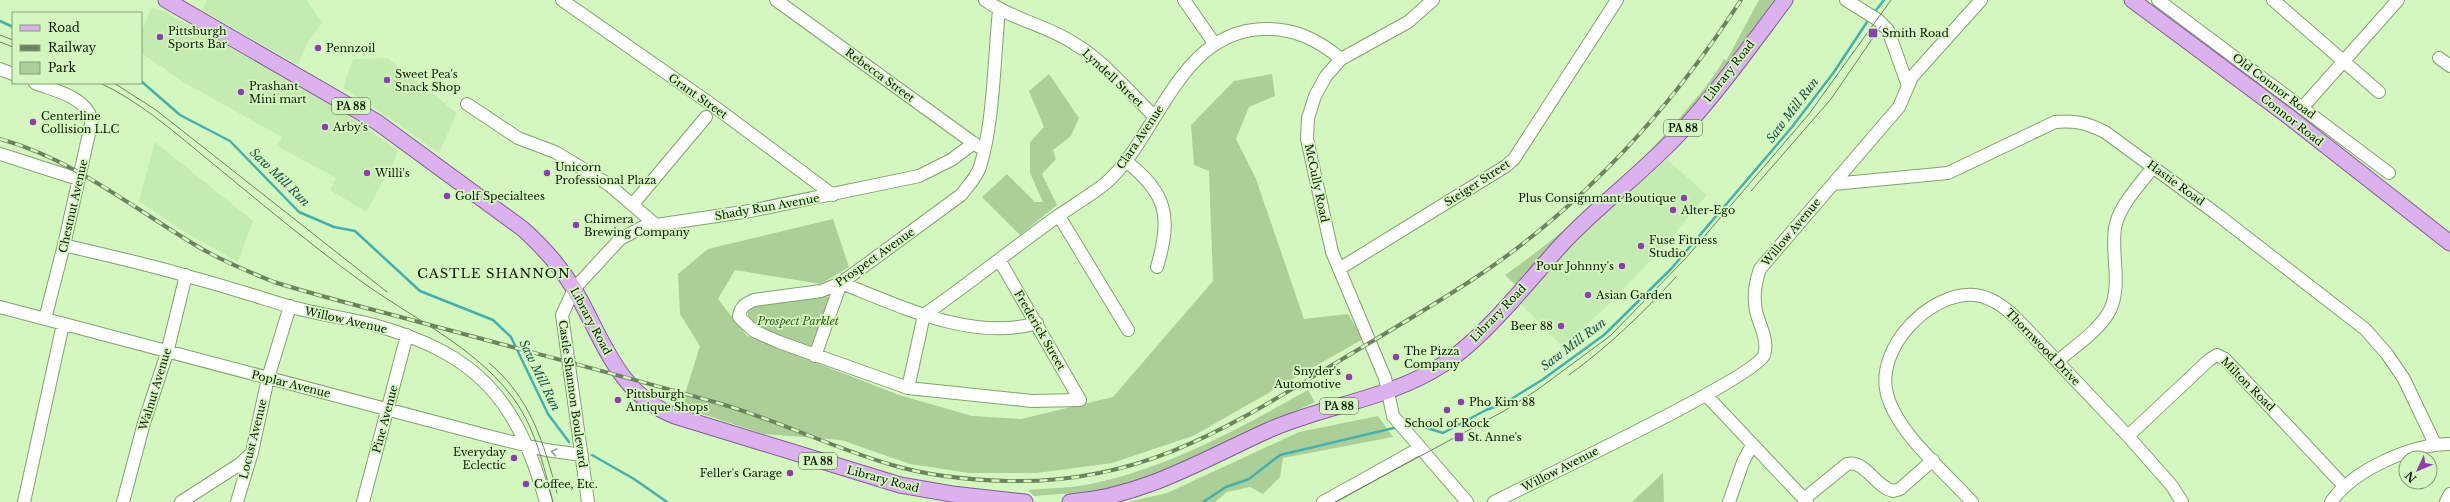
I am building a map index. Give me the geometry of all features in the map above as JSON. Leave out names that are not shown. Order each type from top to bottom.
[{"type":"main road","name":"Library Road","points":[[166,0],[330,93],[406,142],[523,229],[544,248],[574,289],[611,359],[626,381],[641,397],[662,411],[900,485],[952,494],[1025,502]]},
{"type":"main road","name":"Library Road","points":[[1070,502],[1110,497],[1143,487],[1167,478],[1272,429],[1306,416],[1388,391],[1443,365],[1466,346],[1565,241],[1679,133],[1785,0]]},
{"type":"main road","name":"Connor Road","points":[[2140,2],[2288,116],[2450,244]]},
{"type":"street","name":"Grant Street","points":[[562,0],[715,107],[833,195]]},
{"type":"street","name":"Rebecca Street","points":[[776,0],[789,4],[979,146]]},
{"type":"street","name":"Lyndell Street","points":[[985,0],[999,10],[1059,34],[1076,44],[1093,57],[1154,116]]},
{"type":"street","points":[[1184,0],[1214,43]]},
{"type":"street","name":"Steiger Street","points":[[1339,269],[1506,166],[1514,159],[1618,0]]},
{"type":"street","points":[[1846,0],[1870,15],[1888,30],[1908,86]]},
{"type":"street","name":"Willow Avenue","points":[[1494,502],[1706,395],[1756,365],[1763,357],[1766,343],[1755,296],[1755,283],[1760,269],[1899,107],[1908,86],[1921,66],[1981,0]]},
{"type":"street","name":"Old Connor Road","points":[[2158,0],[2389,173]]},
{"type":"street","points":[[2273,0],[2379,92]]},
{"type":"street","points":[[2302,108],[2398,0]]},
{"type":"street","name":"McCully Road","points":[[1420,448],[1393,416],[1388,391],[1374,349],[1359,320],[1332,252],[1307,139],[1308,118],[1315,96],[1326,76],[1341,59],[1396,30],[1426,2]]},
{"type":"street","name":"Prospect Avenue","points":[[999,10],[988,126],[979,146],[980,168],[974,180],[961,195],[841,283],[821,291],[754,300],[744,304],[740,311],[739,317],[743,323],[754,331],[815,356],[908,388],[1032,402],[1080,400]]},
{"type":"street","name":"Clara Avenue","points":[[924,315],[1105,184],[1126,161],[1154,116],[1196,60],[1214,43],[1257,29],[1274,28],[1311,38],[1326,46],[1341,59]]},
{"type":"street","points":[[2438,58],[2450,66]]},
{"type":"street","points":[[0,69],[12,74]]},
{"type":"street","name":"Chestnut Avenue","points":[[38,84],[74,98],[86,109],[92,120],[64,246],[45,319]]},
{"type":"street","points":[[467,104],[518,138],[555,152],[608,184],[656,225]]},
{"type":"street","points":[[633,204],[706,117]]},
{"type":"street","name":"Hastie Road","points":[[1833,184],[1948,173],[2055,122],[2072,120],[2087,123],[2105,132],[2153,167],[2340,307],[2365,329],[2387,354],[2404,379],[2435,444]]},
{"type":"street","name":"Shady Run Avenue","points":[[574,289],[620,239],[642,226],[750,211],[919,176],[979,146]]},
{"type":"street","points":[[0,154],[78,179]]},
{"type":"street","points":[[1126,161],[1145,176],[1161,201],[1166,230],[1157,267]]},
{"type":"street","points":[[2058,361],[2101,323],[2109,311],[2113,302],[2115,287],[2115,229],[2119,213],[2153,167]]},
{"type":"street","points":[[1059,216],[1128,330]]},
{"type":"street","name":"Willow Avenue","points":[[64,246],[186,275],[290,306],[407,335],[443,351],[470,369],[488,385],[511,415],[527,446],[546,502]]},
{"type":"street","name":"Frederick Street","points":[[1000,261],[1080,400]]},
{"type":"street","name":"Walnut Avenue","points":[[123,502],[144,423],[167,353],[186,275]]},
{"type":"street","points":[[815,356],[841,283],[924,315],[944,321],[1000,328],[1018,328],[1037,323]]},
{"type":"street","name":"Castle Shannon Boulevard","points":[[574,289],[562,315],[588,502]]},
{"type":"street","name":"Thornwood Drive","points":[[1972,502],[1904,428],[1892,411],[1886,392],[1886,374],[1888,361],[1897,343],[1916,321],[1944,301],[1959,296],[1975,295],[1990,299],[2004,307],[2058,361],[2172,486],[2182,502]]},
{"type":"street","name":"Locust Avenue","points":[[237,502],[252,452],[268,378],[290,306]]},
{"type":"street","name":"Poplar Avenue","points":[[0,307],[167,353],[527,446],[582,455]]},
{"type":"street","points":[[908,388],[924,315]]},
{"type":"street","points":[[24,502],[63,324]]},
{"type":"street","name":"Pine Avenue","points":[[363,502],[407,335]]},
{"type":"street","name":"Milton Road","points":[[2128,436],[2209,360],[2218,355],[2226,359],[2344,486]]},
{"type":"street","points":[[1706,395],[1805,500],[1847,464],[1858,464],[1886,489],[1893,491],[1900,489],[1933,460]]},
{"type":"street","points":[[2331,502],[2344,486],[2359,474],[2407,453],[2435,444],[2450,444]]},
{"type":"street","points":[[1729,502],[1743,462],[1752,445]]},
{"type":"street","points":[[1323,502],[1420,448],[1467,502]]},
{"type":"street","points":[[181,502],[240,464],[252,452]]},
{"type":"street","points":[[2446,502],[2450,494]]},
{"type":"shaded area","points":[[207,0],[307,0],[322,23],[307,44],[298,65],[202,10]]},
{"type":"shaded area","points":[[152,8],[163,11],[229,46],[336,108],[398,150],[394,162],[366,212],[330,190],[336,178],[277,146],[282,137],[185,83],[142,54],[142,29]]},
{"type":"shaded area","points":[[387,58],[457,113],[439,153],[391,119],[343,88],[353,59]]},
{"type":"shaded area","points":[[155,142],[253,221],[238,262],[188,234],[139,201]]},
{"type":"shaded area","points":[[1667,159],[1707,195],[1658,253],[1609,304],[1563,347],[1518,301],[1583,234]]},
{"type":"green space","points":[[1759,0],[1774,0],[1733,57],[1674,131],[1641,166],[1550,250],[1516,285],[1505,275],[1553,239],[1598,201],[1642,159],[1682,115],[1710,81],[1724,59],[1726,61]]},
{"type":"green space","points":[[1049,74],[1079,118],[1071,136],[1053,150],[1056,159],[1042,174],[1057,205],[1020,235],[982,197],[1007,174],[1035,202],[1043,202],[1030,173],[1030,142],[1044,127],[1029,91]]},
{"type":"green space","points":[[1272,74],[1275,96],[1249,107],[1236,139],[1256,179],[1304,319],[1348,314],[1363,339],[1193,436],[1112,463],[1037,473],[969,473],[910,464],[841,440],[763,434],[681,407],[700,346],[680,314],[678,274],[708,249],[833,219],[849,267],[821,284],[735,270],[718,299],[747,336],[899,395],[972,416],[1021,419],[1113,397],[1213,281],[1209,171],[1194,165],[1191,125],[1234,81]]},
{"type":"green space","name":"Prospect Parklet","points":[[825,294],[830,300],[813,350],[771,334],[748,319],[748,312],[759,304]]},
{"type":"green space","points":[[1308,390],[1315,402],[1175,467],[1112,490],[1034,496],[1028,490],[1087,485],[1151,467],[1231,432]]},
{"type":"green space","points":[[1378,416],[1393,437],[1283,458],[1280,477],[1263,494],[1250,487],[1227,492],[1215,502],[1128,502],[1167,493],[1299,432]]},
{"type":"green space","points":[[1663,473],[1664,502],[1632,502]]},
{"type":"waterway","name":"Saw Mill Run","points":[[1873,14],[1884,0]]},
{"type":"waterway","name":"Saw Mill Run","points":[[1405,424],[1408,422],[1443,433],[1486,410],[1503,404],[1542,380],[1604,335],[1671,269],[1792,127],[1834,72],[1869,19]]},
{"type":"waterway","name":"Saw Mill Run","points":[[0,21],[12,27]]},
{"type":"waterway","name":"Saw Mill Run","points":[[142,82],[180,115],[230,141],[299,212],[334,227],[355,231],[420,291],[493,320],[511,337],[548,414],[569,442]]},
{"type":"waterway","name":"Saw Mill Run","points":[[1203,502],[1226,487],[1249,479],[1280,455],[1398,427]]},
{"type":"waterway","name":"Saw Mill Run","points":[[592,455],[634,479],[667,502]]},
{"type":"tram line","points":[[1335,502],[1504,411],[1537,390],[1610,336],[1685,259],[1809,114],[1891,0]]},
{"type":"tram line","points":[[1751,191],[1831,99],[1881,26]]},
{"type":"tram line","points":[[0,35],[12,40]]},
{"type":"tram line","points":[[0,42],[12,47]]},
{"type":"tram line","points":[[102,84],[114,90],[155,117],[281,220],[377,293],[458,345],[477,360],[510,394],[526,419],[537,445],[553,502]]},
{"type":"tram line","points":[[116,84],[156,110],[387,292]]},
{"type":"tram line","points":[[1569,375],[1598,353],[1625,329],[1676,277]]},
{"type":"tram line","points":[[489,363],[503,376],[515,391],[534,422],[547,456],[557,493]]},
{"type":"railway","points":[[0,139],[28,148],[80,173],[202,249],[237,267],[274,282],[328,298],[718,403],[762,417],[848,451],[906,469],[935,475],[979,480],[1055,480],[1099,473],[1141,462],[1180,448],[1218,430],[1294,388],[1428,308],[1484,272],[1522,244],[1558,214],[1626,149],[1687,77],[1741,0]]},
{"type":"place","name":"Smith Road","points":[[1873,33]]},
{"type":"place","name":"Pittsburgh Sports Bar","points":[[160,37]]},
{"type":"place","name":"Pennzoil","points":[[318,48]]},
{"type":"place","name":"Sweet Pea's Snack Shop","points":[[387,80]]},
{"type":"place","name":"Prashant Mini mart","points":[[241,92]]},
{"type":"place","name":"Centerline Collision LLC","points":[[33,122]]},
{"type":"place","name":"Arby's","points":[[325,127]]},
{"type":"place","name":"Willi's","points":[[367,173]]},
{"type":"place","name":"Unicorn Professional Plaza","points":[[547,173]]},
{"type":"place","name":"Golf Specialtees","points":[[447,196]]},
{"type":"place","name":"Plus Consignmant Boutique","points":[[1684,198]]},
{"type":"place","name":"Alter-Ego","points":[[1673,210]]},
{"type":"place","name":"Chimera Brewing Company","points":[[576,225]]},
{"type":"place","name":"Fuse Fitness Studio","points":[[1641,246]]},
{"type":"place","name":"Pour Johnny's","points":[[1622,266]]},
{"type":"place","name":"Asian Garden","points":[[1588,295]]},
{"type":"place","name":"Beer 88","points":[[1561,326]]},
{"type":"place","name":"The Pizza Company","points":[[1396,357]]},
{"type":"place","name":"Snyder's Automotive","points":[[1349,377]]},
{"type":"place","name":"Pittsburgh Antique Shops","points":[[618,400]]},
{"type":"place","name":"Pho Kim 88","points":[[1461,402]]},
{"type":"place","name":"School of Rock","points":[[1447,410]]},
{"type":"place","name":"St. Anne's","points":[[1459,437]]},
{"type":"place","name":"Everyday Eclectic","points":[[514,458]]},
{"type":"place","name":"Feller's Garage","points":[[790,473]]},
{"type":"place","name":"Coffee, Etc.","points":[[526,484]]},
{"type":"district","name":"CASTLE SHANNON","points":[[494,273]]}]
